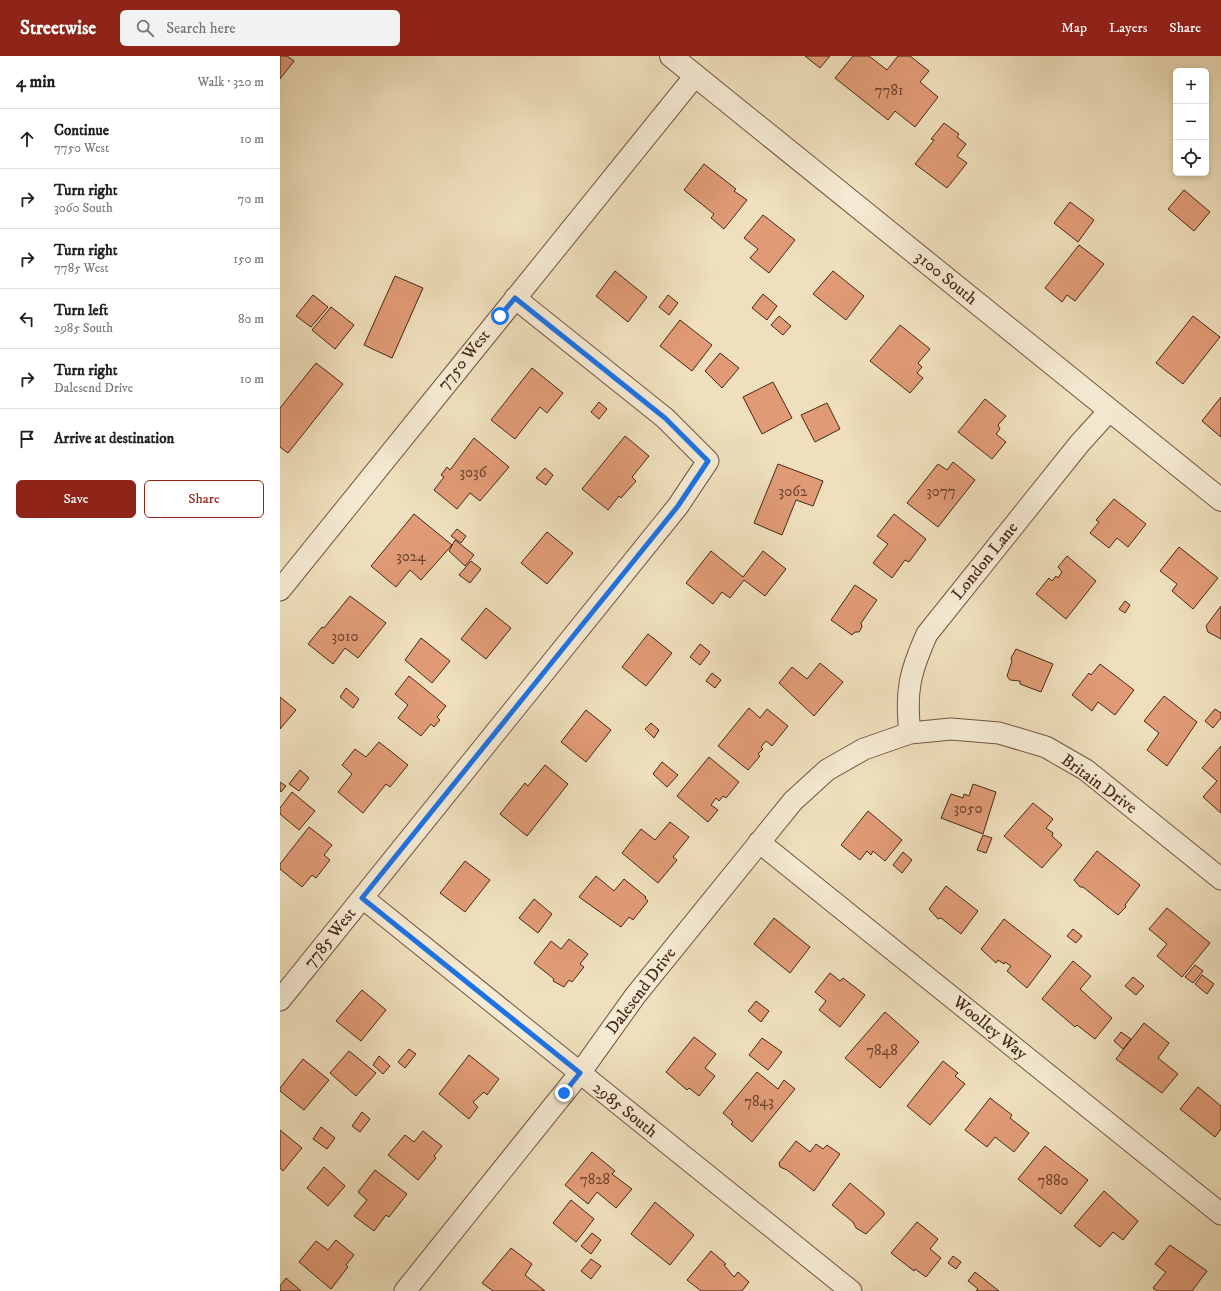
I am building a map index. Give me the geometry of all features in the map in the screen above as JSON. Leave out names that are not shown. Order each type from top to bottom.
[{"type":"street","name":"3100 South","points":[[671,56],[1221,500]]},
{"type":"street","name":"7750 West","points":[[280,590],[695,76]]},
{"type":"street","name":"7785 West","points":[[280,1000],[674,512],[708,461],[665,418],[515,298]]},
{"type":"street","name":"London Lane","points":[[910,733],[907,706],[909,681],[916,659],[927,634],[1080,443],[1110,410]]},
{"type":"street","name":"Britain Drive","points":[[910,733],[951,729],[999,733],[1046,747],[1086,770],[1221,880]]},
{"type":"street","name":"Dalesend Drive","points":[[405,1291],[580,1073],[635,996],[793,801],[827,770],[864,749],[910,733]]},
{"type":"street","name":"Woolley Way","points":[[759,842],[1221,1214]]},
{"type":"street","name":"2985 South","points":[[362,898],[851,1291]]},
{"type":"building","points":[[280,56],[287,56],[294,61],[280,79]]},
{"type":"building","points":[[805,56],[830,56],[820,68]]},
{"type":"building","points":[[853,56],[869,56],[887,70],[898,56],[910,56],[929,71],[920,82],[938,97],[915,127],[895,111],[888,120],[835,78]]},
{"type":"building","points":[[944,123],[959,134],[957,137],[966,144],[957,156],[967,163],[947,188],[915,164],[934,140],[931,139]]},
{"type":"building","points":[[704,164],[736,189],[734,191],[747,200],[724,229],[711,218],[714,214],[684,190]]},
{"type":"building","points":[[1184,190],[1210,212],[1194,231],[1168,209]]},
{"type":"building","points":[[1070,202],[1094,220],[1078,242],[1054,223]]},
{"type":"building","points":[[763,215],[795,240],[769,273],[750,258],[758,249],[744,238]]},
{"type":"building","points":[[1079,245],[1104,264],[1075,301],[1067,295],[1062,302],[1045,288]]},
{"type":"building","points":[[615,271],[647,297],[628,322],[596,296]]},
{"type":"building","points":[[833,271],[864,296],[846,320],[813,294]]},
{"type":"building","points":[[395,276],[423,288],[392,358],[364,345]]},
{"type":"building","points":[[763,294],[777,306],[767,320],[752,308]]},
{"type":"building","points":[[313,295],[328,307],[311,327],[296,316]]},
{"type":"building","points":[[668,295],[678,303],[669,315],[659,307]]},
{"type":"building","points":[[331,307],[354,325],[335,349],[312,330]]},
{"type":"building","points":[[779,316],[791,326],[783,335],[771,325]]},
{"type":"building","points":[[1193,316],[1220,337],[1183,384],[1156,363]]},
{"type":"building","points":[[680,320],[712,345],[692,371],[660,346]]},
{"type":"building","points":[[900,325],[930,349],[918,363],[922,367],[917,373],[923,378],[910,393],[870,361]]},
{"type":"building","points":[[720,353],[739,368],[722,388],[705,371]]},
{"type":"building","points":[[316,363],[343,384],[288,453],[280,447],[280,408]]},
{"type":"building","points":[[532,368],[563,393],[547,413],[540,407],[515,439],[491,420]]},
{"type":"building","points":[[773,382],[792,418],[762,434],[743,397]]},
{"type":"building","points":[[1221,397],[1221,437],[1202,421]]},
{"type":"building","points":[[985,399],[1006,416],[998,425],[1000,429],[996,434],[1006,442],[992,459],[958,432]]},
{"type":"building","points":[[599,402],[607,409],[599,419],[591,412]]},
{"type":"building","points":[[827,403],[840,429],[815,442],[801,415]]},
{"type":"building","points":[[625,436],[649,456],[632,477],[636,481],[621,498],[619,496],[608,510],[582,489]]},
{"type":"building","points":[[474,438],[509,467],[480,501],[470,493],[457,509],[434,490],[444,477],[441,475],[447,467],[450,470]]},
{"type":"building","points":[[953,462],[975,480],[938,527],[907,503],[938,464],[947,470]]},
{"type":"building","points":[[778,464],[823,481],[813,506],[796,500],[782,535],[754,523]]},
{"type":"building","points":[[545,468],[553,475],[546,485],[536,478]]},
{"type":"building","points":[[1114,499],[1146,524],[1128,547],[1117,538],[1109,548],[1090,533],[1099,522],[1096,520]]},
{"type":"building","points":[[414,514],[452,545],[421,580],[410,570],[396,587],[371,566]]},
{"type":"building","points":[[894,514],[926,539],[909,562],[905,560],[892,578],[873,563],[888,544],[877,536]]},
{"type":"building","points":[[457,529],[466,536],[461,543],[451,536]]},
{"type":"building","points":[[547,532],[573,553],[547,584],[521,563]]},
{"type":"building","points":[[455,540],[474,555],[465,566],[449,551]]},
{"type":"building","points":[[1179,547],[1218,578],[1193,609],[1172,591],[1177,584],[1160,571]]},
{"type":"building","points":[[711,551],[743,577],[763,551],[786,569],[765,596],[744,580],[730,598],[722,592],[713,604],[686,583]]},
{"type":"building","points":[[1067,556],[1096,581],[1066,619],[1036,594],[1049,578],[1052,581],[1056,576],[1058,578],[1062,572],[1058,567]]},
{"type":"building","points":[[471,561],[481,569],[470,583],[459,575]]},
{"type":"building","points":[[855,585],[877,600],[861,623],[862,627],[859,632],[855,632],[852,635],[831,620]]},
{"type":"building","points":[[350,596],[386,623],[358,658],[345,648],[333,664],[308,644],[322,627],[324,628]]},
{"type":"building","points":[[1125,601],[1130,605],[1125,613],[1119,609]]},
{"type":"building","points":[[1221,606],[1221,639],[1208,632],[1206,626]]},
{"type":"building","points":[[486,608],[511,628],[486,659],[461,639]]},
{"type":"building","points":[[648,634],[672,653],[646,686],[622,667]]},
{"type":"building","points":[[421,638],[450,661],[432,683],[405,660]]},
{"type":"building","points":[[700,644],[710,652],[700,665],[690,657]]},
{"type":"building","points":[[1016,649],[1053,664],[1041,692],[1020,684],[1020,681],[1010,680],[1007,676],[1012,661],[1011,658]]},
{"type":"building","points":[[820,663],[843,682],[814,716],[779,683],[792,667],[807,679]]},
{"type":"building","points":[[1100,664],[1134,690],[1115,715],[1098,702],[1092,711],[1072,695],[1089,673],[1091,675]]},
{"type":"building","points":[[712,673],[721,680],[715,688],[706,681]]},
{"type":"building","points":[[409,676],[446,706],[437,717],[440,720],[434,727],[431,724],[421,736],[398,718],[408,705],[395,694]]},
{"type":"building","points":[[346,688],[359,699],[353,708],[340,697]]},
{"type":"building","points":[[1164,696],[1197,722],[1167,766],[1147,750],[1159,733],[1144,721]]},
{"type":"building","points":[[280,697],[296,710],[280,729]]},
{"type":"building","points":[[749,708],[760,718],[767,709],[788,726],[772,746],[766,741],[761,747],[763,749],[758,754],[760,756],[748,770],[718,746]]},
{"type":"building","points":[[1215,709],[1221,713],[1221,718],[1213,728],[1205,721]]},
{"type":"building","points":[[586,710],[611,730],[586,762],[561,742]]},
{"type":"building","points":[[651,723],[659,730],[654,738],[645,729]]},
{"type":"building","points":[[379,742],[408,765],[390,787],[386,784],[363,813],[338,792],[352,774],[342,765],[355,749],[366,757]]},
{"type":"building","points":[[1221,746],[1221,813],[1203,797],[1217,781],[1202,768]]},
{"type":"building","points":[[709,757],[739,782],[726,798],[723,796],[719,801],[716,798],[711,805],[718,810],[708,822],[677,796]]},
{"type":"building","points":[[662,762],[678,775],[667,787],[653,774]]},
{"type":"building","points":[[545,765],[568,784],[527,836],[500,814],[525,783],[528,786]]},
{"type":"building","points":[[300,770],[309,778],[299,791],[289,784]]},
{"type":"building","points":[[280,782],[286,786],[281,792],[280,790]]},
{"type":"building","points":[[973,784],[996,792],[983,834],[941,818],[951,794],[963,798],[964,794],[969,796]]},
{"type":"building","points":[[292,792],[315,811],[299,830],[280,814],[280,808]]},
{"type":"building","points":[[1033,803],[1053,819],[1046,828],[1053,833],[1052,836],[1062,845],[1042,868],[1004,836]]},
{"type":"building","points":[[868,811],[902,840],[885,861],[873,851],[871,855],[867,851],[860,860],[841,845]]},
{"type":"building","points":[[670,822],[689,837],[673,857],[677,860],[658,883],[622,853],[641,829],[655,840]]},
{"type":"building","points":[[309,827],[332,845],[324,855],[330,860],[316,878],[312,875],[302,887],[280,869],[280,864]]},
{"type":"building","points":[[983,835],[992,838],[986,853],[977,850]]},
{"type":"building","points":[[1097,851],[1140,885],[1125,905],[1126,907],[1118,915],[1083,887],[1080,887],[1074,880]]},
{"type":"building","points":[[903,852],[912,860],[902,873],[893,865]]},
{"type":"building","points":[[465,861],[490,880],[465,912],[440,893]]},
{"type":"building","points":[[596,876],[614,891],[624,879],[646,897],[645,898],[648,901],[633,920],[629,917],[621,927],[579,897]]},
{"type":"building","points":[[946,886],[978,911],[961,934],[941,918],[938,919],[929,909]]},
{"type":"building","points":[[534,899],[552,914],[538,933],[519,918]]},
{"type":"building","points":[[1167,908],[1210,943],[1182,977],[1157,956],[1167,944],[1149,929]]},
{"type":"building","points":[[774,918],[810,947],[790,973],[754,944]]},
{"type":"building","points":[[1004,919],[1051,956],[1027,988],[1007,971],[1011,966],[998,960],[996,963],[981,949]]},
{"type":"building","points":[[1073,929],[1082,936],[1076,943],[1067,936]]},
{"type":"building","points":[[569,939],[588,954],[580,964],[584,967],[572,982],[569,980],[564,987],[553,981],[554,979],[534,963],[551,941],[561,949]]},
{"type":"building","points":[[1073,961],[1091,976],[1080,989],[1112,1018],[1095,1039],[1077,1025],[1075,1027],[1042,999]]},
{"type":"building","points":[[1195,965],[1203,971],[1193,983],[1185,977]]},
{"type":"building","points":[[830,973],[840,981],[843,978],[865,995],[840,1027],[819,1010],[826,1001],[815,992]]},
{"type":"building","points":[[1202,975],[1214,984],[1207,994],[1195,984]]},
{"type":"building","points":[[1133,977],[1144,986],[1136,995],[1125,986]]},
{"type":"building","points":[[362,990],[386,1010],[361,1041],[336,1021]]},
{"type":"building","points":[[756,1001],[769,1011],[761,1022],[748,1011]]},
{"type":"building","points":[[885,1012],[919,1042],[880,1088],[845,1058]]},
{"type":"building","points":[[1144,1023],[1169,1043],[1158,1058],[1178,1074],[1162,1093],[1116,1059]]},
{"type":"building","points":[[1121,1032],[1131,1039],[1123,1049],[1114,1041]]},
{"type":"building","points":[[694,1037],[716,1054],[705,1068],[715,1076],[699,1096],[689,1088],[687,1090],[666,1072]]},
{"type":"building","points":[[762,1038],[782,1052],[768,1070],[749,1055]]},
{"type":"building","points":[[409,1049],[416,1054],[405,1068],[398,1062]]},
{"type":"building","points":[[349,1051],[376,1073],[356,1096],[330,1073]]},
{"type":"building","points":[[469,1055],[499,1079],[487,1095],[484,1092],[473,1102],[478,1107],[469,1119],[439,1094]]},
{"type":"building","points":[[379,1056],[390,1066],[383,1074],[373,1065]]},
{"type":"building","points":[[303,1059],[329,1080],[304,1110],[280,1091],[280,1088]]},
{"type":"building","points":[[943,1061],[958,1073],[955,1076],[965,1084],[930,1125],[907,1106]]},
{"type":"building","points":[[757,1072],[778,1089],[784,1080],[795,1089],[752,1142],[731,1124],[733,1122],[723,1113]]},
{"type":"building","points":[[1198,1087],[1221,1106],[1221,1129],[1215,1137],[1180,1109]]},
{"type":"building","points":[[990,1098],[1012,1115],[1010,1118],[1029,1133],[1014,1152],[995,1137],[987,1147],[965,1130]]},
{"type":"building","points":[[362,1112],[370,1119],[360,1132],[352,1126]]},
{"type":"building","points":[[321,1127],[335,1138],[327,1149],[313,1139]]},
{"type":"building","points":[[280,1130],[302,1148],[283,1171],[280,1168]]},
{"type":"building","points":[[423,1131],[442,1146],[434,1156],[436,1158],[418,1180],[388,1155],[405,1135],[414,1142]]},
{"type":"building","points":[[796,1141],[810,1152],[816,1144],[823,1149],[827,1145],[840,1154],[814,1191],[787,1170],[780,1167],[779,1163]]},
{"type":"building","points":[[1045,1146],[1088,1180],[1061,1214],[1018,1179]]},
{"type":"building","points":[[592,1152],[615,1171],[612,1174],[632,1189],[616,1208],[597,1192],[588,1204],[565,1185]]},
{"type":"building","points":[[324,1167],[345,1186],[328,1206],[307,1188]]},
{"type":"building","points":[[375,1170],[407,1194],[389,1217],[386,1215],[374,1231],[354,1216],[367,1200],[358,1192]]},
{"type":"building","points":[[850,1183],[884,1212],[884,1215],[866,1234],[856,1228],[853,1222],[832,1205]]},
{"type":"building","points":[[1104,1191],[1138,1221],[1123,1240],[1113,1232],[1100,1247],[1074,1226]]},
{"type":"building","points":[[571,1200],[594,1219],[576,1242],[553,1223]]},
{"type":"building","points":[[655,1202],[694,1235],[670,1265],[631,1234]]},
{"type":"building","points":[[917,1222],[938,1239],[930,1249],[941,1258],[926,1277],[915,1269],[914,1271],[891,1253]]},
{"type":"building","points":[[592,1233],[601,1240],[591,1254],[581,1246]]},
{"type":"building","points":[[336,1240],[354,1255],[346,1265],[348,1267],[331,1289],[299,1262],[316,1241],[328,1250]]},
{"type":"building","points":[[1170,1245],[1207,1271],[1192,1291],[1157,1291],[1153,1288],[1166,1272],[1155,1264]]},
{"type":"building","points":[[511,1248],[532,1264],[525,1275],[545,1291],[493,1291],[482,1283]]},
{"type":"building","points":[[711,1251],[726,1264],[724,1265],[734,1277],[738,1272],[749,1282],[742,1291],[701,1291],[687,1280]]},
{"type":"building","points":[[953,1256],[961,1262],[956,1269],[948,1263]]},
{"type":"building","points":[[591,1259],[601,1266],[591,1279],[581,1271]]},
{"type":"building","points":[[975,1272],[999,1291],[976,1291],[978,1289],[968,1281]]},
{"type":"building","points":[[286,1278],[301,1291],[280,1291],[280,1286]]},
{"type":"route","points":[[500,316],[515,298],[665,418],[708,461],[678,506],[596,610],[362,898],[580,1073],[564,1093]]}]
